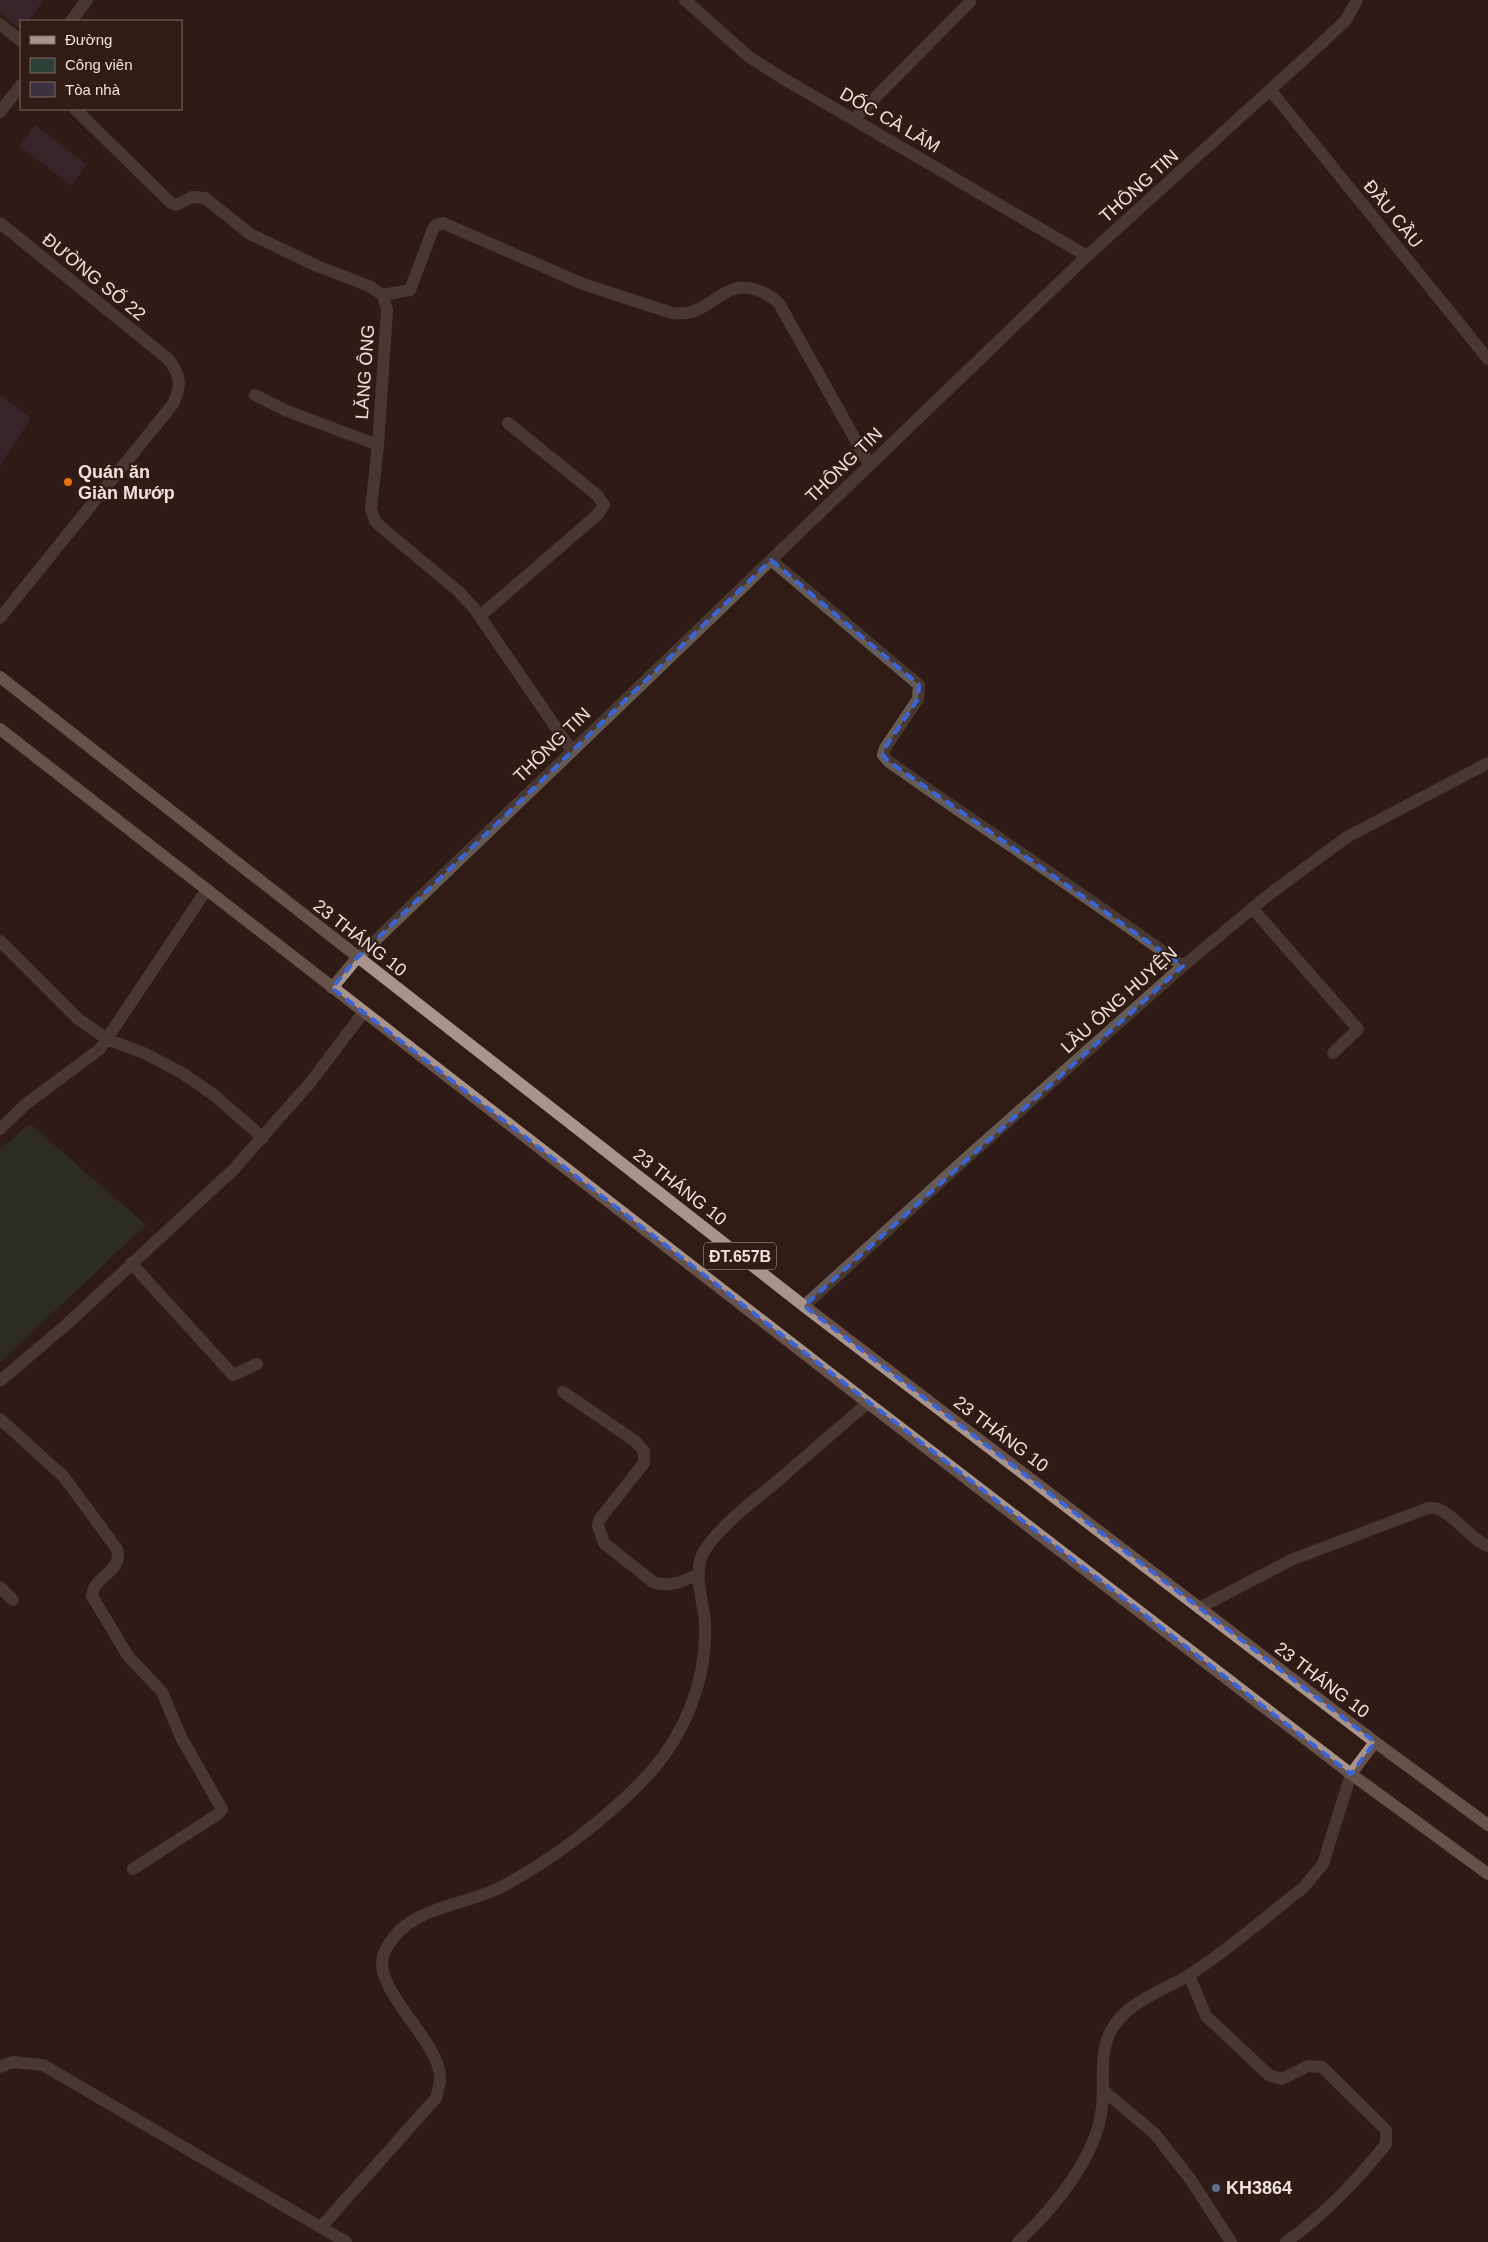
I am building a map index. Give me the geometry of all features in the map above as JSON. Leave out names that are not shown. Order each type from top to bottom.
[{"type":"main road","name":"23 THÁNG 10","points":[[0,677],[804,1306],[1375,1742],[1488,1825]]},
{"type":"main road","name":"ĐT.657B","points":[[0,729],[207,889],[363,1013],[868,1403],[1351,1774],[1488,1874]]},
{"type":"main road","points":[[332,988],[357,958]]},
{"type":"main road","points":[[1351,1774],[1375,1742]]},
{"type":"street","points":[[72,20],[87,0]]},
{"type":"street","name":"DỐC CÀ LĂM","points":[[685,0],[748,56],[779,76],[1087,256]]},
{"type":"street","name":"THÔNG TIN","points":[[357,958],[1087,256],[1346,20],[1357,0]]},
{"type":"street","points":[[854,119],[970,2]]},
{"type":"street","points":[[0,24],[20,40]]},
{"type":"street","points":[[0,112],[20,86]]},
{"type":"street","name":"ĐẦU CẦU","points":[[1271,90],[1488,359]]},
{"type":"street","points":[[76,110],[171,203],[176,205],[192,197],[205,198],[250,234],[317,266],[369,286],[383,296],[410,290],[433,229],[436,225],[443,223],[583,284],[672,313],[680,314],[696,311],[737,288],[763,291],[773,297],[780,305],[869,464]]},
{"type":"street","name":"ĐƯỜNG SỐ 22","points":[[0,223],[167,358],[179,374],[181,384],[173,404],[0,618]]},
{"type":"street","name":"LĂNG ÔNG","points":[[383,296],[387,310],[378,445],[371,509],[375,522],[458,591],[480,616],[572,751]]},
{"type":"street","points":[[255,395],[287,411],[378,445]]},
{"type":"street","points":[[480,616],[598,515],[604,505],[597,495],[508,423]]},
{"type":"street","points":[[772,560],[919,685],[918,699],[882,755],[888,761],[996,838],[1099,904],[1183,966]]},
{"type":"street","name":"LẦU ÔNG HUYỆN","points":[[804,1306],[971,1154],[1183,966],[1252,908],[1347,837],[1488,763]]},
{"type":"street","points":[[0,1128],[26,1104],[90,1059],[107,1039],[207,889]]},
{"type":"street","points":[[1252,908],[1358,1029],[1333,1052]]},
{"type":"street","points":[[0,941],[76,1018],[107,1039],[146,1054],[182,1073],[214,1094],[263,1138]]},
{"type":"street","points":[[0,1381],[34,1354],[216,1186],[263,1138],[310,1083],[363,1013]]},
{"type":"street","points":[[131,1263],[233,1375],[257,1364]]},
{"type":"street","points":[[563,1392],[636,1442],[644,1451],[644,1463],[599,1520],[598,1532],[604,1543],[653,1582],[675,1584],[699,1574]]},
{"type":"street","points":[[321,2227],[436,2098],[439,2086],[441,2077],[434,2052],[395,1996],[384,1975],[382,1966],[383,1956],[391,1941],[411,1922],[426,1912],[486,1894],[534,1868],[613,1808],[656,1767],[675,1741],[684,1724],[700,1676],[705,1625],[699,1574],[701,1557],[713,1539],[743,1510],[868,1403]]},
{"type":"street","points":[[0,1419],[64,1477],[116,1549],[118,1554],[115,1567],[95,1586],[92,1596],[128,1656],[162,1692],[181,1737],[222,1809],[218,1814],[133,1869]]},
{"type":"street","points":[[1199,1608],[1291,1560],[1428,1508],[1440,1509],[1477,1540],[1488,1546]]},
{"type":"street","points":[[0,1587],[13,1600]]},
{"type":"street","points":[[1018,2242],[1053,2206],[1072,2182],[1095,2135],[1100,2120],[1104,2054],[1112,2028],[1133,2006],[1189,1975],[1303,1888],[1315,1876],[1323,1864],[1351,1774]]},
{"type":"street","points":[[1189,1975],[1206,2016],[1269,2075],[1282,2079],[1308,2066],[1322,2067],[1386,2130],[1386,2144],[1375,2158],[1305,2229],[1286,2242]]},
{"type":"street","points":[[0,2067],[13,2062],[43,2065],[346,2242]]},
{"type":"street","points":[[1103,2090],[1156,2134],[1190,2180],[1231,2242]]},
{"type":"highlighted area","points":[[771,560],[919,685],[918,699],[885,748],[883,755],[888,761],[1183,966],[804,1306],[1375,1742],[1351,1774],[332,988],[357,958]]},
{"type":"green space","points":[[30,1124],[146,1225],[0,1362],[0,1149]]},
{"type":"building","points":[[0,0],[44,0],[29,20],[20,20],[20,29],[0,13]]},
{"type":"building","points":[[35,125],[87,165],[71,185],[19,146]]},
{"type":"building","points":[[0,395],[31,418],[0,465]]},
{"type":"place","name":"Quán ăn Giàn Mướp","points":[[68,482]]},
{"type":"place","name":"KH3864","points":[[1216,2188]]}]
